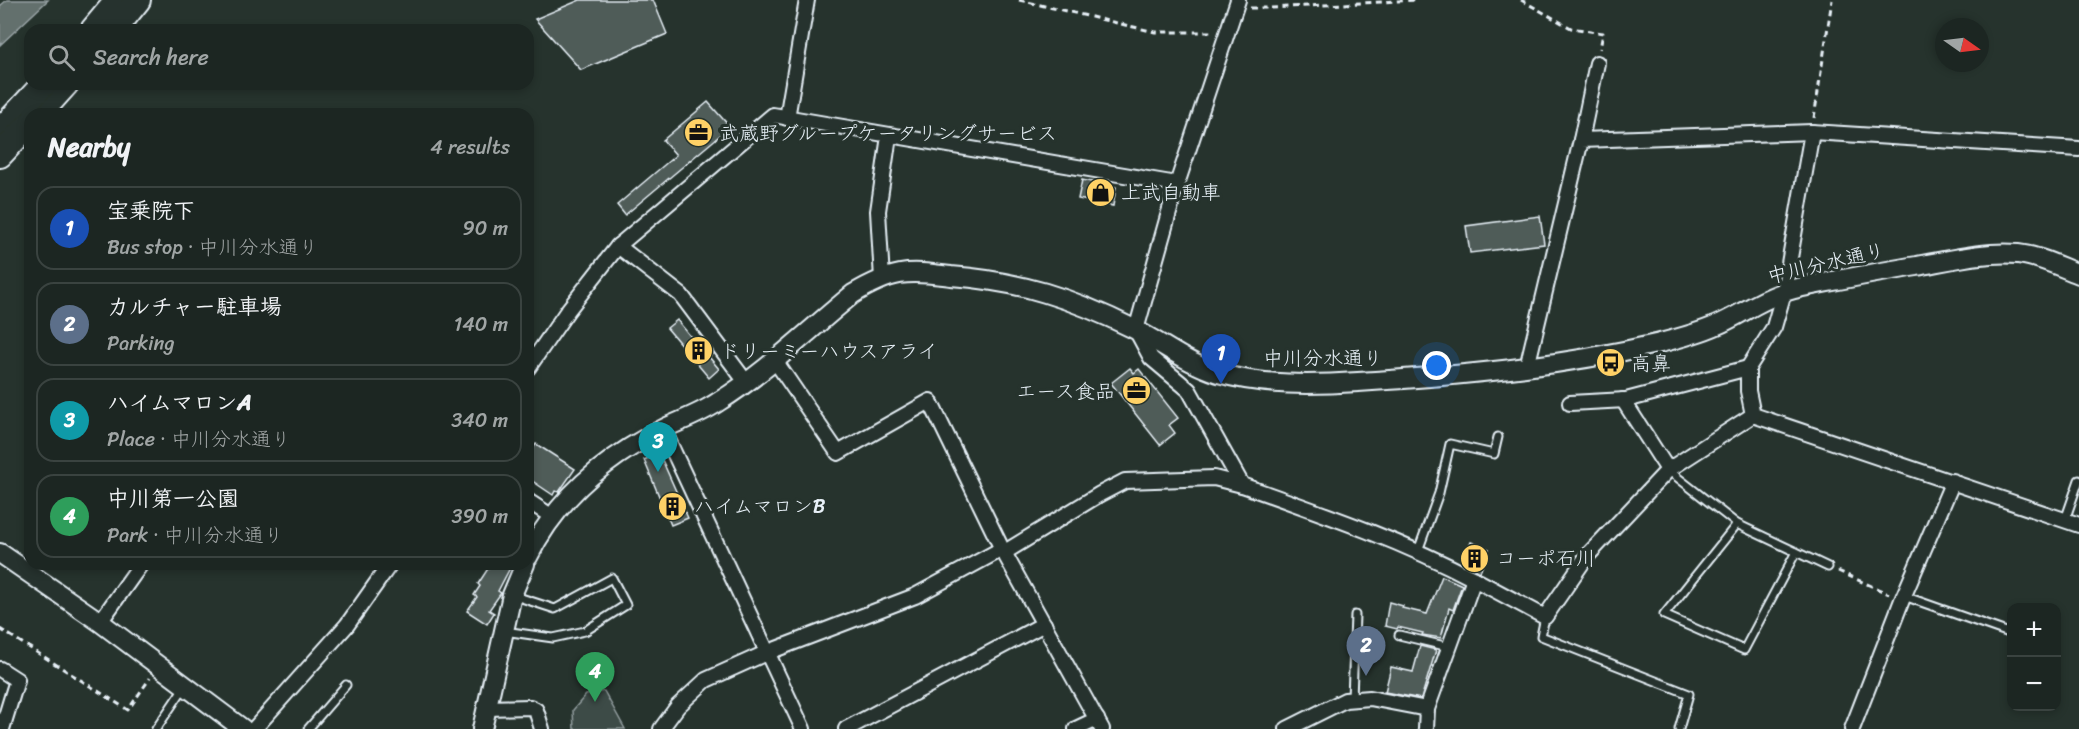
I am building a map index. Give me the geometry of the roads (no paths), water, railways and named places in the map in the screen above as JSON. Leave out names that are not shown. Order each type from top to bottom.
[{"type":"highway","points":[[98,24],[118,0]]},
{"type":"highway","points":[[119,24],[138,0]]},
{"type":"highway","points":[[0,131],[38,90]]},
{"type":"highway","points":[[44,108],[61,90]]},
{"type":"highway","points":[[0,155],[24,129]]},
{"type":"street","points":[[787,118],[807,0]]},
{"type":"street","points":[[1237,3],[1178,184],[1136,330],[1151,358],[1189,390],[1242,485]]},
{"type":"street","points":[[1527,368],[1597,63]]},
{"type":"street","points":[[534,359],[568,310],[618,246],[773,115],[1178,184]]},
{"type":"street","points":[[1581,140],[1812,132],[2079,149]]},
{"type":"street","points":[[1752,416],[1748,391],[1748,368],[1774,327],[1784,292],[1812,132]]},
{"type":"street","points":[[882,279],[878,212],[889,136]]},
{"type":"street","points":[[618,246],[681,296],[746,382]]},
{"type":"street","name":"中川分水通り","points":[[534,546],[551,516],[579,486],[602,467],[622,452],[663,429],[717,403],[853,294],[897,274],[915,272],[976,278],[1023,286],[1078,303],[1216,372],[1270,383],[1342,383],[1495,372],[1585,359],[1687,336],[1718,325],[1784,292],[1866,274],[1996,254],[2019,254],[2037,258],[2079,274]]},
{"type":"street","points":[[774,359],[838,453],[930,401],[1003,550],[1100,724],[1077,729]]},
{"type":"street","points":[[1570,403],[1623,400],[1748,368]]},
{"type":"street","points":[[1623,400],[1668,470]]},
{"type":"street","points":[[661,729],[678,706],[706,680],[766,653],[915,596],[1003,550],[1125,481],[1214,478],[1242,485],[1418,551],[1545,617],[1587,556],[1668,470],[1752,416]]},
{"type":"street","points":[[1752,416],[1953,481],[2079,525]]},
{"type":"street","points":[[663,429],[803,729]]},
{"type":"street","points":[[1852,729],[1903,598],[1953,481]]},
{"type":"street","points":[[534,505],[551,516]]},
{"type":"street","points":[[0,553],[24,570]]},
{"type":"street","points":[[25,570],[100,622],[243,729]]},
{"type":"street","points":[[100,622],[137,570]]},
{"type":"street","points":[[254,729],[347,625],[386,570]]},
{"type":"street","points":[[482,729],[512,595],[522,570]]},
{"type":"street","points":[[1426,729],[1427,709],[1474,579]]},
{"type":"street","points":[[846,729],[1044,624]]},
{"type":"street","points":[[0,669],[17,680],[2,729]]},
{"type":"street","points":[[1287,729],[1345,700],[1370,698],[1427,709]]},
{"type":"street","points":[[486,708],[536,710],[542,729]]},
{"type":"lane","points":[[1418,551],[1439,493],[1450,444],[1494,454],[1498,437]]},
{"type":"lane","points":[[1668,470],[1737,524],[1828,567]]},
{"type":"lane","points":[[2065,520],[2079,480]]},
{"type":"lane","points":[[1737,524],[1664,615],[1744,650],[1796,552]]},
{"type":"lane","points":[[504,630],[553,638],[585,631],[626,605],[612,578],[555,609],[512,595]]},
{"type":"lane","points":[[1903,598],[2007,632]]},
{"type":"lane","points":[[1352,700],[1355,615]]},
{"type":"lane","points":[[1545,617],[1541,636],[1689,694],[1678,729]]},
{"type":"lane","points":[[1399,635],[1449,647]]},
{"type":"lane","points":[[308,729],[346,685]]},
{"type":"lane","points":[[156,729],[185,686]]},
{"type":"place","name":"武蔵野グループケータリングサービス","points":[[698,133]]},
{"type":"place","name":"上武自動車","points":[[1100,192]]},
{"type":"place","name":"ドリーミーハウスアライ","points":[[699,351]]},
{"type":"place","name":"高鼻","points":[[1610,363]]},
{"type":"place","name":"宝乗院下","points":[[1221,384]]},
{"type":"place","name":"エース食品","points":[[1136,391]]},
{"type":"place","name":"ハイムマロンA","points":[[658,472]]},
{"type":"place","name":"ハイムマロンB","points":[[673,506]]},
{"type":"place","name":"コーポ石川","points":[[1475,558]]},
{"type":"place","name":"カルチャー駐車場","points":[[1366,676]]},
{"type":"place","name":"中川第一公園","points":[[595,702]]}]
